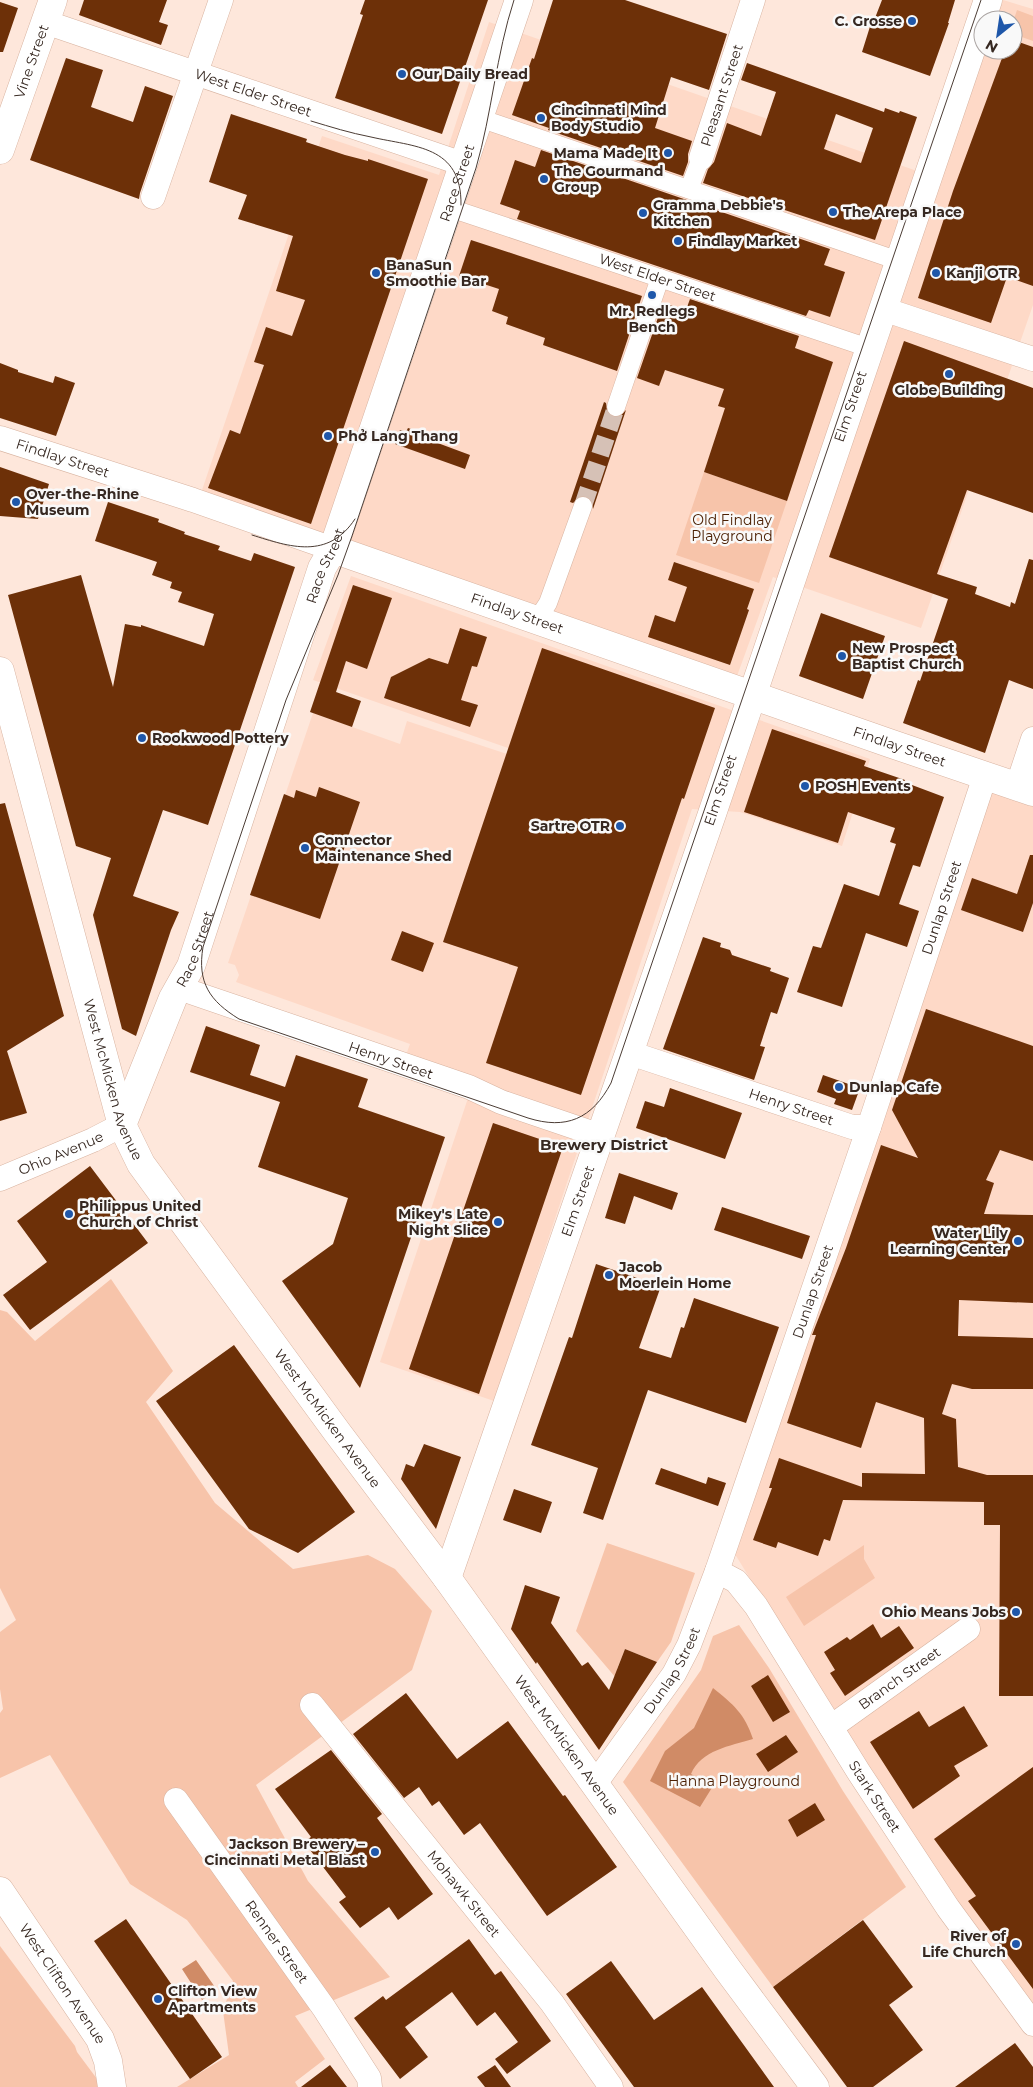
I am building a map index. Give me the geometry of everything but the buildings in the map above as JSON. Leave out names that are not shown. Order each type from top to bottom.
[{"type":"street","points":[[153,197],[221,0]]},
{"type":"street","name":"Race Street","points":[[122,1125],[173,998],[191,966],[322,568],[333,549],[447,207],[519,0]]},
{"type":"street","name":"Pleasant Street","points":[[690,190],[753,0]]},
{"type":"street","name":"Elm Street","points":[[447,1578],[753,695],[988,0]]},
{"type":"street","name":"West Elder Street","points":[[46,7],[195,74],[462,164]]},
{"type":"street","name":"Vine Street","points":[[0,150],[46,7]]},
{"type":"street","points":[[478,118],[899,261]]},
{"type":"street","name":"West Elder Street","points":[[447,207],[869,348]]},
{"type":"street","points":[[616,407],[660,278]]},
{"type":"street","points":[[883,309],[1033,359]]},
{"type":"street","name":"Findlay Street","points":[[0,438],[193,500],[1025,789]]},
{"type":"street","points":[[537,620],[548,603],[583,506]]},
{"type":"street","name":"West McMicken Avenue","points":[[0,671],[122,1125],[142,1164],[337,1432],[447,1578],[594,1785],[815,2087]]},
{"type":"street","points":[[1025,789],[1033,738]]},
{"type":"street","name":"Dunlap Street","points":[[594,1785],[674,1674],[689,1645],[717,1571],[869,1127],[985,776]]},
{"type":"street","name":"Henry Street","points":[[179,988],[469,1087],[501,1102],[601,1136]]},
{"type":"street","name":"Henry Street","points":[[630,1053],[852,1127],[869,1127]]},
{"type":"street","name":"Ohio Avenue","points":[[0,1179],[93,1140],[122,1125]]},
{"type":"street","name":"Stark Street","points":[[717,1571],[736,1581],[756,1606],[831,1727],[948,1908],[1033,2024]]},
{"type":"street","name":"Branch Street","points":[[831,1727],[968,1629]]},
{"type":"street","name":"Mohawk Street","points":[[312,1705],[552,2003],[611,2087]]},
{"type":"street","name":"Renner Street","points":[[176,1800],[324,2008],[368,2078],[370,2087]]},
{"type":"street","name":"West Clifton Avenue","points":[[0,1891],[91,2023],[100,2039],[117,2086]]},
{"type":"shaded area","name":"Findlay Market","points":[[1003,0],[1033,9],[1033,305],[921,628],[773,577],[737,676],[201,493],[322,136],[439,175],[489,22],[940,179],[982,60],[1023,60],[1023,10],[1000,10]]},
{"type":"shaded area","points":[[351,576],[870,759],[842,846],[740,812],[692,809],[494,1401],[380,1362],[475,1077],[406,1055],[410,1044],[236,982],[239,975],[235,965],[228,963],[313,713],[400,744],[407,721],[507,754],[508,748],[313,680]]},
{"type":"shaded area","points":[[991,788],[1033,801],[1033,2015],[945,1895],[730,1546]]},
{"type":"shaded area","points":[[713,1688],[738,1710],[753,1739],[717,1750],[702,1759],[696,1766],[691,1774],[713,1786],[700,1807],[650,1781],[665,1751],[694,1728]]},
{"type":"shaded area","points":[[196,1960],[217,1990],[202,2000],[182,1969]]},
{"type":"green space","points":[[1023,12],[1033,16],[1033,41],[1023,38]]},
{"type":"green space","name":"Old Findlay Playground","points":[[704,472],[787,501],[759,583],[676,555]]},
{"type":"green space","points":[[111,1279],[173,1371],[146,1402],[215,1503],[293,1569],[368,1555],[395,1569],[432,1611],[412,1670],[256,1785],[308,1881],[390,1977],[295,2016],[325,2059],[295,2082],[298,2087],[177,2087],[229,2055],[223,2011],[233,1981],[187,1920],[130,1884],[50,1755],[0,1778],[0,1713],[3,1709],[0,1689],[0,1632],[16,1620],[0,1588],[0,1310],[7,1312],[35,1341]]},
{"type":"green space","points":[[607,1543],[695,1573],[671,1642],[657,1662],[625,1649],[617,1669],[626,1673],[616,1678],[576,1631]]},
{"type":"green space","points":[[864,1545],[864,1559],[875,1578],[804,1626],[786,1597]]},
{"type":"green space","name":"Hanna Playground","points":[[739,1625],[769,1668],[843,1791],[906,1887],[773,1987],[623,1782],[701,1670],[713,1636]]},
{"type":"green space","points":[[0,1946],[75,2046],[77,2052],[103,2087],[0,2087]]},
{"type":"tunnel","points":[[583,506],[616,407]]},
{"type":"tram line","points":[[514,0],[476,168],[352,536],[338,575],[286,700],[203,947],[202,971],[204,981],[213,998],[239,1019],[528,1118],[554,1123],[566,1122],[586,1113],[604,1095],[611,1083],[981,0]]},
{"type":"tram line","points":[[311,121],[356,134],[419,147],[432,152],[444,160],[453,170],[459,185],[461,205]]},
{"type":"tram line","points":[[252,535],[294,546],[308,547],[321,545],[333,540],[344,532],[355,519]]},
{"type":"place","name":"C. Grosse","points":[[912,21]]},
{"type":"place","name":"Our Daily Bread","points":[[402,74]]},
{"type":"place","name":"Cincinnati Mind Body Studio","points":[[541,118]]},
{"type":"place","name":"Mama Made It","points":[[668,153]]},
{"type":"place","name":"The Gourmand Group","points":[[544,179]]},
{"type":"place","name":"The Arepa Place","points":[[833,212]]},
{"type":"place","name":"Gramma Debbie's Kitchen","points":[[643,213]]},
{"type":"place","name":"Findlay Market","points":[[678,241]]},
{"type":"place","name":"BanaSun Smoothie Bar","points":[[376,273]]},
{"type":"place","name":"Kanji OTR","points":[[936,273]]},
{"type":"place","name":"Mr. Redlegs Bench","points":[[652,295]]},
{"type":"place","name":"Globe Building","points":[[949,374]]},
{"type":"place","name":"Phở Lang Thang","points":[[328,436]]},
{"type":"place","name":"Over-the-Rhine Museum","points":[[16,502]]},
{"type":"place","name":"New Prospect Baptist Church","points":[[842,656]]},
{"type":"place","name":"Rookwood Pottery","points":[[142,738]]},
{"type":"place","name":"POSH Events","points":[[805,786]]},
{"type":"place","name":"Sartre OTR","points":[[620,826]]},
{"type":"place","name":"Connector Maintenance Shed","points":[[305,848]]},
{"type":"place","name":"Dunlap Cafe","points":[[839,1087]]},
{"type":"place","name":"Philippus United Church of Christ","points":[[69,1214]]},
{"type":"place","name":"Mikey's Late Night Slice","points":[[498,1222]]},
{"type":"place","name":"Water Lily Learning Center","points":[[1018,1241]]},
{"type":"place","name":"Jacob Moerlein Home","points":[[609,1275]]},
{"type":"place","name":"Ohio Means Jobs","points":[[1016,1612]]},
{"type":"place","name":"Jackson Brewery – Cincinnati Metal Blast","points":[[375,1852]]},
{"type":"place","name":"River of Life Church","points":[[1016,1944]]},
{"type":"place","name":"Clifton View Apartments","points":[[158,1999]]},
{"type":"district","name":"Brewery District","points":[[604,1144]]}]
